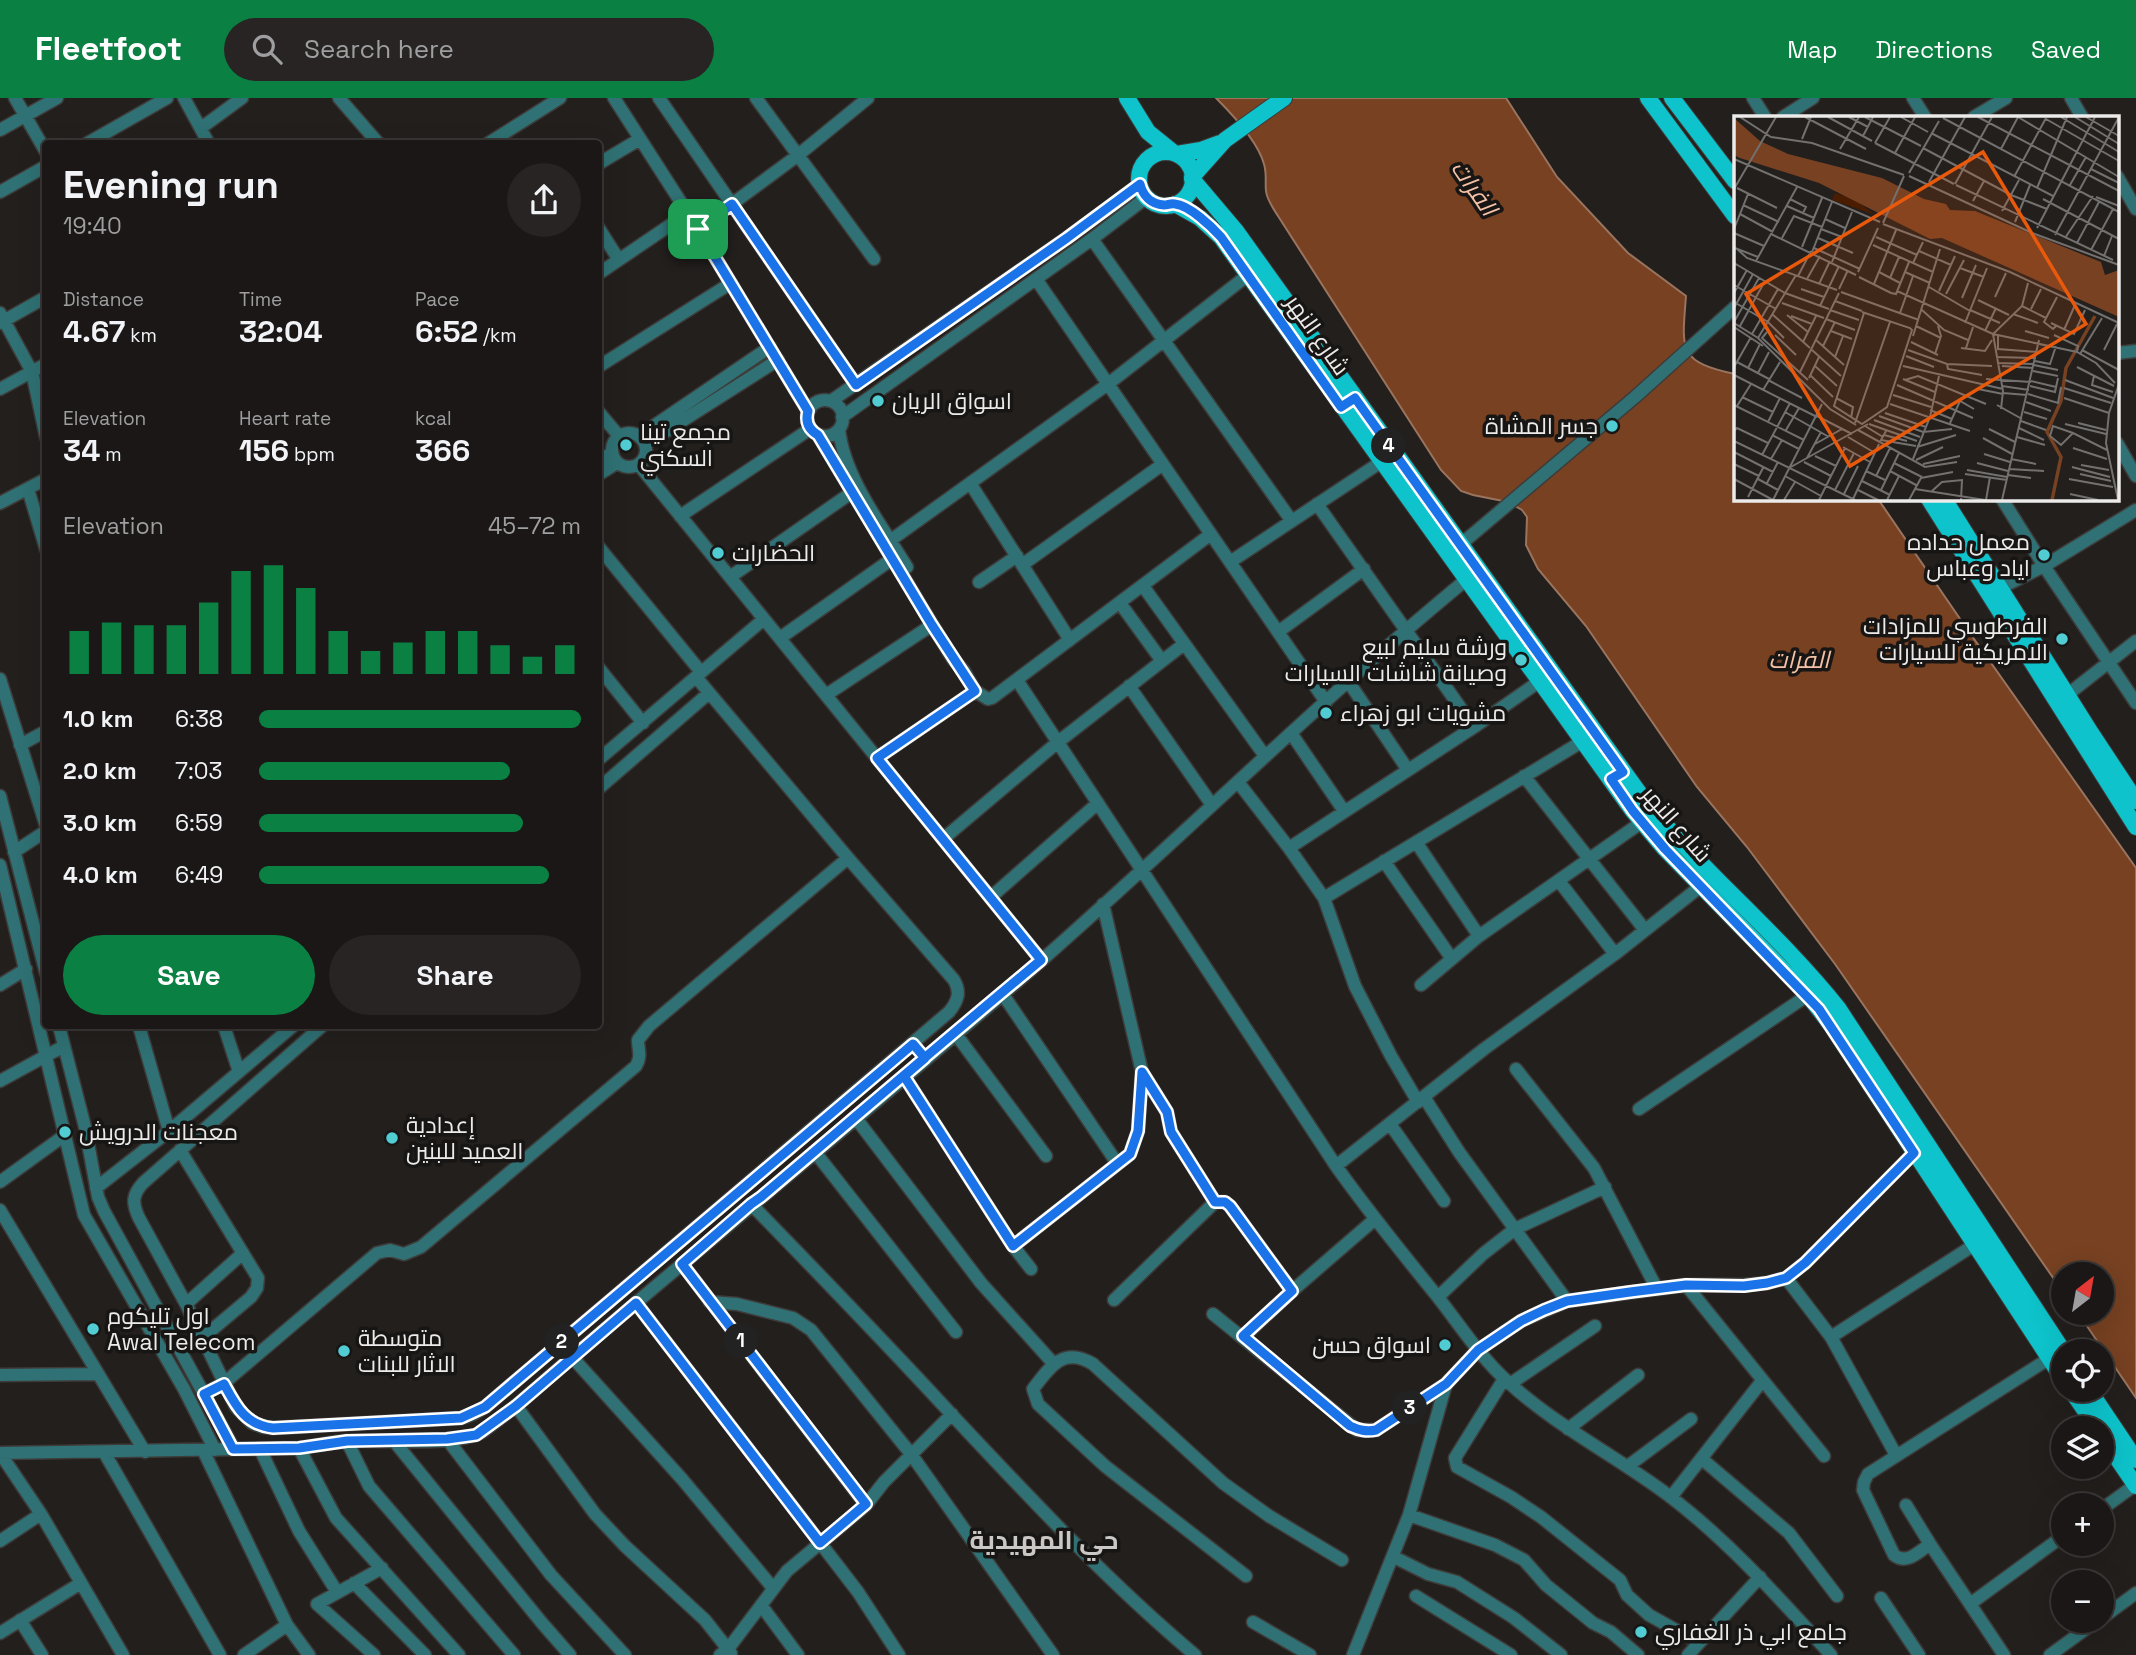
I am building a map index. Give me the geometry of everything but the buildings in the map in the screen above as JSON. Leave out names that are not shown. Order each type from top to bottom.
[{"type":"main road","points":[[1127,98],[1148,132],[1188,164],[1192,178],[1189,192],[1175,204],[1160,205],[1143,191],[1139,174],[1148,132]]},
{"type":"main road","points":[[1143,165],[1157,154],[1201,150],[1225,140],[1284,98]]},
{"type":"main road","points":[[1648,98],[1734,215]]},
{"type":"main road","points":[[1672,98],[1732,176],[1710,183]]},
{"type":"main road","points":[[1192,178],[1225,140]]},
{"type":"main road","name":"شارع النهر","points":[[1192,178],[1236,230],[1348,402],[1381,462],[1583,741],[1803,967],[1838,1008],[2051,1347]]},
{"type":"main road","name":"شارع النهر","points":[[1175,204],[1200,218],[1214,230],[1348,402],[1466,540],[1617,776],[1642,822],[1808,995],[1832,1026],[1974,1245],[2014,1291]]},
{"type":"main road","points":[[1930,500],[2025,641],[2136,827]]},
{"type":"main road","points":[[1945,500],[2000,588],[2025,641],[2067,695],[2136,801]]},
{"type":"main road","points":[[2097,1402],[2136,1460]]},
{"type":"main road","points":[[2114,1454],[2136,1486]]},
{"type":"street","points":[[15,98],[42,145]]},
{"type":"street","points":[[0,130],[57,98]]},
{"type":"street","points":[[93,140],[167,98]]},
{"type":"street","points":[[184,98],[207,140]]},
{"type":"street","points":[[201,128],[242,98]]},
{"type":"street","points":[[339,98],[376,140]]},
{"type":"street","points":[[493,140],[560,98]]},
{"type":"street","points":[[614,98],[778,360],[808,411],[807,420],[851,493],[953,659],[964,671]]},
{"type":"street","points":[[659,98],[856,385]]},
{"type":"street","points":[[756,98],[874,259]]},
{"type":"street","points":[[1753,98],[1764,116]]},
{"type":"street","points":[[1785,116],[1813,98]]},
{"type":"street","points":[[1913,98],[1924,116]]},
{"type":"street","points":[[1976,116],[2006,98]]},
{"type":"street","points":[[2071,98],[2081,116]]},
{"type":"street","points":[[698,229],[797,156],[862,100]]},
{"type":"street","points":[[602,162],[640,139]]},
{"type":"street","points":[[0,192],[42,168]]},
{"type":"street","points":[[2118,178],[2136,209]]},
{"type":"street","points":[[680,516],[814,432],[829,436],[841,423],[1092,239],[1143,191]]},
{"type":"street","points":[[808,411],[818,402],[831,401],[856,385],[1067,238],[1143,191]]},
{"type":"street","points":[[602,271],[688,213]]},
{"type":"street","points":[[602,233],[619,260]]},
{"type":"street","points":[[1092,239],[1292,520]]},
{"type":"street","points":[[891,540],[1108,384],[1248,275]]},
{"type":"street","points":[[1036,279],[1326,702]]},
{"type":"street","points":[[602,365],[731,283]]},
{"type":"street","points":[[42,299],[1,319],[32,372],[42,418]]},
{"type":"street","points":[[1466,540],[1734,308]]},
{"type":"street","points":[[643,440],[770,347]]},
{"type":"street","points":[[2118,353],[2136,351]]},
{"type":"street","points":[[643,440],[778,360]]},
{"type":"street","points":[[0,389],[42,366]]},
{"type":"street","points":[[831,401],[838,406],[842,449],[849,468],[959,655],[975,691],[983,698],[992,698],[1211,534]]},
{"type":"street","points":[[602,416],[619,436]]},
{"type":"street","points":[[629,433],[643,440],[646,456],[639,465],[628,468],[614,458],[612,446],[619,436],[629,433]]},
{"type":"street","points":[[2118,445],[2136,476]]},
{"type":"street","points":[[602,460],[614,458]]},
{"type":"street","points":[[602,471],[614,458]]},
{"type":"street","points":[[1230,562],[1381,462]]},
{"type":"street","points":[[979,582],[1019,561],[1163,464]]},
{"type":"street","points":[[639,465],[1041,960]]},
{"type":"street","points":[[0,503],[42,481]]},
{"type":"street","points":[[970,483],[1070,640]]},
{"type":"street","points":[[28,489],[42,536]]},
{"type":"street","points":[[730,577],[851,493]]},
{"type":"street","points":[[2003,500],[2044,566],[2134,697]]},
{"type":"street","points":[[1317,504],[1474,727]]},
{"type":"street","points":[[2000,588],[2044,566],[2136,510]]},
{"type":"street","points":[[319,1029],[143,1183],[133,1199],[134,1208],[186,1304],[236,1407],[252,1423],[263,1427],[461,1418],[485,1407],[913,1044],[953,1007],[957,1000],[958,986],[709,693],[602,551]]},
{"type":"street","points":[[780,638],[892,559]]},
{"type":"street","points":[[1278,632],[1364,569]]},
{"type":"street","points":[[0,1453],[299,1448],[347,1441],[447,1439],[476,1435],[516,1406],[1041,960],[1406,628],[1467,579]]},
{"type":"street","points":[[1143,586],[1265,756]]},
{"type":"street","points":[[1120,603],[1162,661]]},
{"type":"street","points":[[602,757],[764,619]]},
{"type":"street","points":[[826,695],[932,625]]},
{"type":"street","points":[[2067,695],[2136,641]]},
{"type":"street","points":[[943,839],[1058,742],[1184,644]]},
{"type":"street","points":[[602,672],[643,723]]},
{"type":"street","points":[[0,679],[42,816]]},
{"type":"street","points":[[1017,680],[1336,1166],[1374,1220],[1478,1350],[1507,1382],[1568,1429],[1628,1466],[1671,1497],[1760,1577],[1831,1655]]},
{"type":"street","points":[[1348,681],[1408,770]]},
{"type":"street","points":[[1289,848],[1540,681]]},
{"type":"street","points":[[1129,686],[1212,805]]},
{"type":"street","points":[[877,758],[975,691]]},
{"type":"street","points":[[602,786],[709,693]]},
{"type":"street","points":[[20,745],[42,733]]},
{"type":"street","points":[[1291,733],[1344,811]]},
{"type":"street","points":[[1324,898],[1583,741]]},
{"type":"street","points":[[1524,776],[1645,930]]},
{"type":"street","points":[[1238,782],[1324,898],[1355,986],[1391,1056],[1567,1301]]},
{"type":"street","points":[[0,796],[41,936]]},
{"type":"street","points":[[991,897],[1098,803]]},
{"type":"street","points":[[1421,985],[1479,936],[1642,822]]},
{"type":"street","points":[[15,852],[42,829]]},
{"type":"street","points":[[1416,842],[1479,936]]},
{"type":"street","points":[[204,1394],[224,1384],[377,1253],[390,1250],[404,1254],[421,1247],[636,1066],[641,1053],[638,1040],[649,1026],[848,858]]},
{"type":"street","points":[[1384,861],[1452,959]]},
{"type":"street","points":[[0,865],[3,892],[26,969],[83,1214],[184,1389],[287,1625],[309,1655]]},
{"type":"street","points":[[1559,881],[1615,954]]},
{"type":"street","points":[[1336,1166],[1484,1049],[1615,954],[1701,886]]},
{"type":"street","points":[[1013,1246],[1130,1154],[1136,1138],[1142,1072],[1103,904]]},
{"type":"street","points":[[0,985],[26,969]]},
{"type":"street","points":[[1002,993],[1117,1163]]},
{"type":"street","points":[[1639,1109],[1808,995]]},
{"type":"street","points":[[60,1029],[85,1127],[96,1188],[104,1211],[233,1449]]},
{"type":"street","points":[[140,1029],[169,1131]]},
{"type":"street","points":[[225,1029],[239,1072]]},
{"type":"street","points":[[96,1188],[169,1131],[289,1029]]},
{"type":"street","points":[[955,1032],[1046,1156]]},
{"type":"street","points":[[913,1044],[925,1058]]},
{"type":"street","points":[[0,1081],[64,1046]]},
{"type":"street","points":[[1516,1069],[1594,1168],[1657,1289]]},
{"type":"street","points":[[1142,1072],[1167,1112],[1171,1132],[1215,1202]]},
{"type":"street","points":[[904,1076],[1013,1246],[1031,1269]]},
{"type":"street","points":[[855,1117],[981,1283],[1053,1363]]},
{"type":"street","points":[[1390,1124],[1444,1201]]},
{"type":"street","points":[[0,1182],[65,1135]]},
{"type":"street","points":[[180,1150],[258,1278],[257,1288],[251,1297],[201,1339]]},
{"type":"street","points":[[815,1152],[956,1332]]},
{"type":"street","points":[[1213,1314],[1350,1426],[1357,1430],[1376,1430],[1446,1384],[1478,1350],[1521,1321],[1567,1301],[1686,1285],[1744,1286],[1786,1278],[1805,1263],[1914,1153]]},
{"type":"street","points":[[1438,1297],[1483,1254],[1515,1229],[1605,1187]]},
{"type":"street","points":[[1114,1300],[1215,1202],[1225,1202],[1230,1206],[1292,1291]]},
{"type":"street","points":[[751,1204],[1053,1523],[1108,1578],[1195,1655]]},
{"type":"street","points":[[0,1210],[145,1452]]},
{"type":"street","points":[[1243,1336],[1374,1220]]},
{"type":"street","points":[[1831,1337],[1974,1245]]},
{"type":"street","points":[[186,1304],[243,1253]]},
{"type":"street","points":[[682,1264],[866,1504]]},
{"type":"street","points":[[1786,1278],[1831,1337],[1896,1455]]},
{"type":"street","points":[[1686,1285],[1824,1456]]},
{"type":"street","points":[[710,1302],[737,1304],[793,1318],[811,1330],[911,1454],[1054,1655]]},
{"type":"street","points":[[636,1303],[858,1592],[899,1655]]},
{"type":"street","points":[[1595,1326],[1507,1382],[1455,1458],[1457,1467],[1541,1517],[1620,1580],[1627,1595],[1649,1615],[1699,1643]]},
{"type":"street","points":[[572,1357],[682,1479],[773,1588]]},
{"type":"street","points":[[1246,1576],[1105,1466],[1038,1404],[1033,1390],[1053,1363],[1075,1357],[1093,1364],[1223,1483],[1269,1516],[1342,1560]]},
{"type":"street","points":[[1930,1544],[1909,1558],[1902,1560],[1896,1557],[1863,1490],[1868,1474],[2051,1358]]},
{"type":"street","points":[[0,1375],[97,1374]]},
{"type":"street","points":[[1568,1429],[1638,1375]]},
{"type":"street","points":[[1671,1497],[1762,1381]]},
{"type":"street","points":[[1353,1655],[1409,1515],[1446,1384]]},
{"type":"street","points":[[516,1406],[595,1514],[625,1546],[705,1620],[727,1653],[787,1571],[866,1504],[952,1414]]},
{"type":"street","points":[[1628,1466],[1691,1419]]},
{"type":"street","points":[[447,1439],[551,1575],[625,1655]]},
{"type":"street","points":[[347,1441],[369,1486],[513,1655]]},
{"type":"street","points":[[394,1441],[570,1655]]},
{"type":"street","points":[[299,1448],[336,1518],[459,1655]]},
{"type":"street","points":[[260,1449],[299,1531],[337,1592]]},
{"type":"street","points":[[104,1452],[220,1655]]},
{"type":"street","points":[[0,1453],[41,1514],[123,1655]]},
{"type":"street","points":[[1702,1459],[1789,1533],[1838,1597]]},
{"type":"street","points":[[2114,1501],[2136,1486]]},
{"type":"street","points":[[1906,1504],[2004,1655]]},
{"type":"street","points":[[0,1541],[41,1514]]},
{"type":"street","points":[[1409,1515],[1483,1540],[1517,1555],[1528,1563],[1546,1585],[1638,1655]]},
{"type":"street","points":[[1969,1604],[2051,1545]]},
{"type":"street","points":[[1394,1557],[1428,1574],[1457,1582],[1514,1618],[1561,1655]]},
{"type":"street","points":[[374,1655],[317,1604],[382,1568]]},
{"type":"street","points":[[1688,1655],[1760,1577]]},
{"type":"street","points":[[0,1633],[81,1583]]},
{"type":"street","points":[[354,1583],[425,1655]]},
{"type":"street","points":[[2114,1609],[2136,1593]]},
{"type":"street","points":[[1416,1596],[1511,1655]]},
{"type":"street","points":[[1881,1598],[1919,1655]]},
{"type":"street","points":[[761,1605],[798,1655]]},
{"type":"street","points":[[20,1620],[42,1655]]},
{"type":"street","points":[[1253,1622],[1310,1655]]},
{"type":"street","points":[[244,1655],[287,1625]]},
{"type":"street","points":[[2050,1655],[2081,1633]]},
{"type":"water","name":"الفرات","points":[[1216,98],[1506,98],[1557,177],[1628,253],[1686,296],[1684,341],[1693,358],[1702,364],[1734,374],[1734,500],[1879,500],[2136,868],[2136,1398],[2114,1366],[2114,1339],[2096,1339],[2086,1325],[2114,1325],[2114,1262],[2051,1262],[2051,1275],[1835,964],[1747,847],[1697,787],[1586,626],[1538,569],[1526,545],[1527,517],[1522,510],[1508,502],[1461,491],[1441,470],[1270,204],[1264,164],[1250,138]]},
{"type":"place","name":"اسواق الريان","points":[[878,401]]},
{"type":"place","name":"جسر المشاة","points":[[1612,426]]},
{"type":"place","name":"مجمع تينا السكني","points":[[626,445]]},
{"type":"place","name":"الحضارات","points":[[718,553]]},
{"type":"place","name":"معمل حداده اياد وعباس","points":[[2044,555]]},
{"type":"place","name":"الفرطوسي للمزادات الامريكية للسيارات","points":[[2062,639]]},
{"type":"place","name":"ورشة سليم لبيع وصيانة شاشات السيارات","points":[[1521,660]]},
{"type":"place","name":"مشويات ابو زهراء","points":[[1326,713]]},
{"type":"place","name":"معجنات الدرويش","points":[[65,1132]]},
{"type":"place","name":"إعدادية العميد للبنين","points":[[392,1138]]},
{"type":"place","name":"اول تليكوم Awal Telecom","points":[[93,1329]]},
{"type":"place","name":"اسواق حسن","points":[[1445,1345]]},
{"type":"place","name":"متوسطة الاثار للبنات","points":[[344,1351]]},
{"type":"place","name":"جامع ابي ذر الغفاري","points":[[1641,1632]]},
{"type":"district","name":"حي المهيدية","points":[[1044,1540]]},
{"type":"route","points":[[698,229],[732,204],[856,385],[1140,184],[1143,194],[1151,201],[1160,205],[1175,204],[1200,218],[1221,237],[1341,407],[1355,398],[1623,772],[1611,779],[1633,811],[1665,849],[1819,1009],[1914,1153],[1805,1263],[1786,1278],[1744,1286],[1686,1285],[1567,1301],[1503,1332],[1478,1350],[1446,1384],[1369,1432],[1350,1426],[1243,1336],[1292,1291],[1230,1206],[1225,1202],[1215,1202],[1171,1132],[1167,1112],[1142,1072],[1138,1131],[1130,1154],[1013,1246],[904,1076],[925,1058],[913,1044],[485,1407],[461,1418],[273,1428],[252,1423],[244,1416],[224,1384],[204,1394],[233,1449],[299,1448],[347,1441],[447,1439],[476,1435],[516,1406],[636,1303],[820,1543],[866,1504],[682,1264],[751,1204],[815,1152],[855,1117],[904,1076],[1041,960],[877,758],[975,691],[851,493],[818,435],[810,429],[808,411],[698,229]]}]
